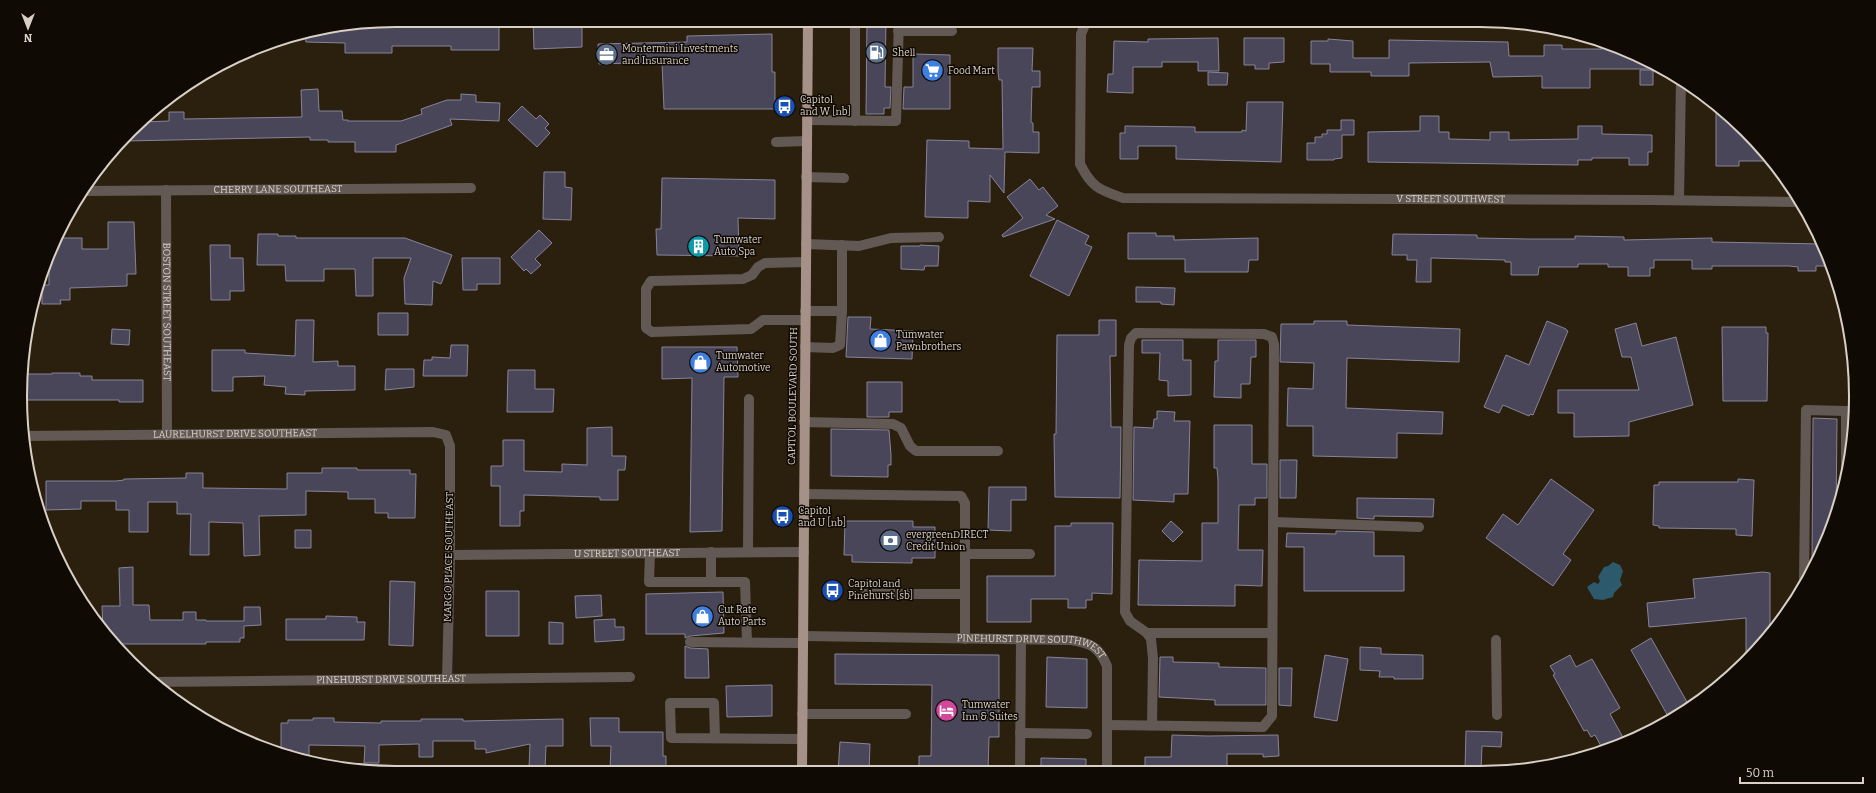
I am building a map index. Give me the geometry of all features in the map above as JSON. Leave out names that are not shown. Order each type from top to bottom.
[{"type":"main road","name":"CAPITOL BOULEVARD SOUTH","points":[[802,766],[808,27]]},
{"type":"street","points":[[855,27],[855,121]]},
{"type":"street","points":[[807,120],[896,121],[898,27]]},
{"type":"street","name":"V STREET SOUTHWEST","points":[[1084,27],[1081,34],[1080,164],[1087,179],[1103,191],[1123,198],[1679,200],[1793,202]]},
{"type":"street","points":[[898,31],[952,31]]},
{"type":"street","points":[[1679,200],[1681,87]]},
{"type":"street","points":[[776,142],[807,141]]},
{"type":"street","points":[[806,177],[844,178]]},
{"type":"street","name":"CHERRY LANE SOUTHEAST","points":[[89,191],[471,188]]},
{"type":"street","name":"BOSTON STREET SOUTHEAST","points":[[166,190],[167,435]]},
{"type":"street","points":[[806,244],[868,244],[898,237],[939,237]]},
{"type":"street","points":[[805,347],[833,348],[840,345],[842,311],[842,245]]},
{"type":"street","points":[[806,262],[765,263],[752,275],[743,280],[650,281],[646,289],[646,328],[652,332],[751,329],[763,320],[842,311]]},
{"type":"street","points":[[1108,725],[1152,726],[1263,727],[1272,716],[1274,344],[1272,337],[1264,334],[1136,333],[1131,338],[1129,345],[1125,612],[1130,621],[1147,632],[1151,639],[1153,658],[1152,726]]},
{"type":"street","points":[[748,552],[749,399]]},
{"type":"street","points":[[1804,572],[1806,410],[1848,411]]},
{"type":"street","points":[[804,422],[893,424],[902,428],[910,446],[916,451],[998,451]]},
{"type":"street","name":"LAURELHURST DRIVE SOUTHEAST","points":[[29,436],[433,432],[446,435]]},
{"type":"street","name":"MARGO PLACE SOUTHEAST","points":[[446,435],[450,446],[450,555],[447,679]]},
{"type":"street","points":[[804,494],[961,496],[966,503],[965,638]]},
{"type":"street","points":[[1273,522],[1419,528]]},
{"type":"street","points":[[711,552],[711,582]]},
{"type":"street","name":"U STREET SOUTHEAST","points":[[450,555],[804,552]]},
{"type":"street","points":[[650,553],[649,582],[745,582],[747,642]]},
{"type":"street","points":[[966,554],[1030,554]]},
{"type":"street","points":[[865,594],[965,594]]},
{"type":"street","points":[[1147,632],[1272,633]]},
{"type":"street","name":"PINEHURST DRIVE SOUTHWEST","points":[[690,642],[890,638],[965,638],[1083,642],[1101,652],[1107,666],[1107,766]]},
{"type":"street","points":[[1020,766],[1021,640]]},
{"type":"street","points":[[1496,640],[1497,715]]},
{"type":"street","name":"PINEHURST DRIVE SOUTHEAST","points":[[162,682],[630,677]]},
{"type":"street","points":[[715,738],[714,703],[670,703],[670,738],[802,739]]},
{"type":"street","points":[[802,714],[906,714]]},
{"type":"street","points":[[1020,733],[1087,734]]},
{"type":"water","points":[[1613,562],[1620,565],[1623,571],[1620,580],[1622,585],[1614,593],[1613,597],[1603,600],[1594,599],[1587,587],[1594,582],[1598,584],[1600,581],[1598,577],[1604,567]]},
{"type":"building","points":[[499,27],[499,50],[451,50],[451,46],[392,46],[392,53],[345,53],[345,43],[306,42],[306,39],[324,34],[372,28]]},
{"type":"building","points":[[533,27],[582,27],[582,47],[534,49]]},
{"type":"building","name":"Shell","points":[[867,27],[886,27],[885,87],[891,87],[890,108],[884,108],[884,114],[866,114]]},
{"type":"building","points":[[772,34],[772,72],[775,72],[775,109],[664,109],[662,62],[599,64],[598,44],[687,42],[687,36]]},
{"type":"building","points":[[1218,38],[1219,71],[1198,71],[1198,62],[1162,62],[1162,67],[1133,67],[1133,93],[1107,92],[1108,74],[1113,74],[1114,41],[1148,42],[1148,39]]},
{"type":"building","points":[[1244,38],[1284,38],[1284,62],[1269,63],[1269,69],[1255,69],[1255,65],[1244,65]]},
{"type":"building","points":[[1328,39],[1353,41],[1353,58],[1389,58],[1389,40],[1508,42],[1509,56],[1544,56],[1544,45],[1562,45],[1562,49],[1602,48],[1621,55],[1650,69],[1590,69],[1590,88],[1542,88],[1542,76],[1493,77],[1490,62],[1409,63],[1409,76],[1371,76],[1371,72],[1330,72],[1330,64],[1311,64],[1311,41],[1328,41]]},
{"type":"building","points":[[998,48],[1033,48],[1032,71],[1040,71],[1040,87],[1032,87],[1031,122],[1033,123],[1033,132],[1039,132],[1039,153],[1005,152],[1004,193],[990,175],[990,202],[968,201],[968,218],[925,217],[927,140],[969,141],[969,148],[1003,149],[1002,80],[999,80],[998,72]]},
{"type":"building","name":"Food Mart","points":[[913,54],[950,55],[950,109],[903,109],[904,87],[913,87]]},
{"type":"building","points":[[1640,70],[1653,71],[1653,85],[1640,85]]},
{"type":"building","points":[[1208,72],[1228,73],[1227,85],[1208,85]]},
{"type":"building","points":[[318,89],[319,111],[342,111],[343,120],[348,121],[401,121],[422,114],[421,109],[447,100],[461,100],[461,94],[476,95],[476,102],[500,103],[499,121],[450,119],[452,125],[396,145],[396,152],[355,152],[355,142],[310,140],[310,137],[130,141],[150,122],[169,121],[169,112],[184,112],[184,119],[302,117],[301,90]]},
{"type":"building","points":[[1247,102],[1283,102],[1281,162],[1176,159],[1176,146],[1138,146],[1138,159],[1120,159],[1120,133],[1125,133],[1125,126],[1195,127],[1195,132],[1242,132],[1242,130],[1246,131]]},
{"type":"building","points":[[522,106],[536,119],[540,115],[549,124],[545,128],[550,133],[537,147],[508,120]]},
{"type":"building","points":[[1716,113],[1741,135],[1764,161],[1739,161],[1739,166],[1716,166]]},
{"type":"building","points":[[1420,116],[1439,116],[1439,132],[1449,132],[1449,139],[1490,140],[1490,132],[1509,132],[1509,140],[1578,139],[1578,126],[1602,126],[1602,134],[1652,135],[1652,152],[1648,152],[1648,165],[1629,165],[1629,158],[1592,158],[1592,160],[1578,160],[1578,165],[1368,162],[1368,132],[1420,131]]},
{"type":"building","points":[[1341,120],[1354,120],[1354,135],[1342,135],[1342,158],[1334,160],[1307,160],[1307,143],[1315,143],[1315,137],[1322,137],[1322,134],[1327,134],[1327,130],[1341,130]]},
{"type":"building","points":[[544,172],[565,172],[565,187],[572,188],[571,220],[543,219]]},
{"type":"building","points":[[662,178],[775,180],[775,219],[738,218],[739,256],[657,255],[656,229],[661,229]]},
{"type":"building","points":[[1030,179],[1039,190],[1043,187],[1058,206],[1046,215],[1055,219],[1003,237],[1002,235],[1023,218],[1007,197]]},
{"type":"building","points":[[1057,220],[1089,236],[1085,244],[1092,247],[1069,296],[1030,276]]},
{"type":"building","points":[[108,222],[134,222],[136,274],[127,274],[127,286],[70,288],[70,300],[60,300],[61,304],[42,304],[42,294],[45,285],[49,285],[49,272],[63,238],[82,238],[82,249],[108,249]]},
{"type":"building","points":[[539,230],[552,243],[535,259],[541,265],[531,274],[526,269],[524,271],[511,257]]},
{"type":"building","points":[[1128,233],[1156,233],[1156,236],[1174,236],[1174,240],[1258,238],[1258,260],[1249,260],[1248,272],[1185,272],[1185,259],[1128,259]]},
{"type":"building","points":[[258,234],[278,234],[278,236],[296,236],[296,238],[405,238],[452,255],[441,284],[433,281],[432,305],[405,304],[404,278],[411,258],[373,258],[373,296],[356,296],[355,269],[324,269],[324,281],[286,281],[285,265],[257,265]]},
{"type":"building","points":[[1393,234],[1477,235],[1477,238],[1528,239],[1575,239],[1575,236],[1624,237],[1624,240],[1712,238],[1712,242],[1816,244],[1825,266],[1816,266],[1816,271],[1798,271],[1798,267],[1789,266],[1712,266],[1712,269],[1692,269],[1692,260],[1654,260],[1654,268],[1650,268],[1650,276],[1628,276],[1628,267],[1608,267],[1608,264],[1578,264],[1578,267],[1539,267],[1538,275],[1511,275],[1511,262],[1505,262],[1505,260],[1431,258],[1431,282],[1416,282],[1417,260],[1407,260],[1407,255],[1392,255]]},
{"type":"building","points":[[210,245],[230,245],[230,258],[243,258],[244,291],[230,291],[230,300],[211,300]]},
{"type":"building","points":[[901,246],[939,246],[938,266],[925,266],[924,270],[901,269]]},
{"type":"building","points":[[462,258],[500,258],[500,284],[477,284],[477,290],[463,290]]},
{"type":"building","points":[[1136,287],[1175,288],[1174,305],[1161,304],[1161,302],[1136,302]]},
{"type":"building","points":[[378,313],[408,313],[408,335],[378,335]]},
{"type":"building","name":"Tumwater Pawnbrothers","points":[[848,317],[871,317],[870,329],[913,331],[912,359],[846,357]]},
{"type":"building","points":[[296,320],[314,320],[313,362],[338,361],[338,366],[355,366],[355,390],[305,391],[305,395],[285,394],[286,387],[264,385],[265,376],[233,377],[233,391],[212,391],[212,350],[245,350],[245,353],[295,356]]},
{"type":"building","points":[[1099,320],[1116,320],[1116,356],[1110,356],[1111,427],[1121,427],[1120,498],[1055,497],[1054,434],[1056,434],[1057,335],[1099,335]]},
{"type":"building","points":[[1314,321],[1347,321],[1347,325],[1460,329],[1459,362],[1347,358],[1346,408],[1443,412],[1442,434],[1397,433],[1397,458],[1313,456],[1313,426],[1287,426],[1288,388],[1313,389],[1314,363],[1280,362],[1281,324],[1314,324]]},
{"type":"building","points":[[1547,321],[1568,331],[1533,415],[1530,414],[1529,416],[1503,405],[1499,413],[1484,407],[1506,355],[1529,365]]},
{"type":"building","points":[[1636,323],[1642,346],[1676,337],[1693,405],[1629,422],[1629,436],[1574,437],[1574,413],[1558,413],[1558,390],[1639,390],[1631,357],[1622,357],[1615,329]]},
{"type":"building","points":[[1722,327],[1766,327],[1766,333],[1768,333],[1767,401],[1723,401]]},
{"type":"building","points":[[112,329],[130,330],[129,345],[111,344]]},
{"type":"building","points":[[1142,340],[1183,340],[1183,360],[1191,360],[1191,395],[1168,396],[1168,381],[1159,380],[1160,353],[1142,353]]},
{"type":"building","points":[[1218,340],[1256,340],[1256,357],[1251,357],[1250,384],[1241,384],[1241,398],[1214,397],[1215,361],[1218,361]]},
{"type":"building","points":[[451,345],[468,345],[467,376],[423,376],[424,360],[432,360],[432,357],[450,358]]},
{"type":"building","points":[[662,347],[737,347],[738,377],[724,377],[722,531],[690,532],[692,378],[662,379]]},
{"type":"building","points":[[386,369],[414,369],[414,387],[385,390]]},
{"type":"building","points":[[508,370],[535,370],[535,389],[554,389],[553,412],[507,412]]},
{"type":"building","points":[[80,373],[80,376],[92,376],[92,380],[143,380],[143,402],[119,402],[119,400],[27,400],[28,374]]},
{"type":"building","points":[[867,382],[902,382],[902,412],[889,412],[889,417],[867,417]]},
{"type":"building","points":[[1157,411],[1175,412],[1174,421],[1190,421],[1188,494],[1174,494],[1174,502],[1133,500],[1134,427],[1153,428],[1154,419],[1157,419]]},
{"type":"building","points":[[1813,418],[1837,419],[1836,491],[1821,538],[1812,558]]},
{"type":"building","points":[[1214,425],[1252,425],[1252,464],[1267,464],[1267,498],[1255,498],[1255,505],[1239,505],[1238,550],[1263,550],[1262,586],[1235,585],[1235,606],[1138,605],[1139,560],[1202,561],[1202,523],[1218,523],[1218,480],[1217,468],[1214,468]]},
{"type":"building","points":[[612,427],[612,456],[626,456],[625,470],[618,470],[618,500],[600,500],[600,497],[524,495],[524,511],[520,511],[520,526],[500,526],[500,486],[491,486],[491,466],[503,466],[503,440],[524,440],[524,471],[562,472],[562,464],[587,465],[587,428]]},
{"type":"building","points":[[831,429],[889,430],[891,465],[888,465],[888,477],[831,476]]},
{"type":"building","points":[[1280,460],[1297,460],[1296,498],[1280,498]]},
{"type":"building","points":[[322,468],[357,468],[357,470],[410,470],[410,474],[416,474],[415,518],[388,518],[388,513],[375,513],[375,499],[348,499],[348,492],[306,491],[306,515],[259,516],[260,555],[244,556],[243,523],[209,522],[209,555],[190,555],[191,514],[177,514],[177,502],[148,502],[148,532],[129,532],[129,510],[116,510],[116,501],[81,501],[81,509],[46,510],[46,481],[116,481],[124,479],[186,478],[186,473],[203,473],[203,488],[287,489],[287,473],[322,473]]},
{"type":"building","points":[[1551,479],[1594,510],[1563,554],[1571,560],[1553,586],[1486,538],[1503,514],[1518,525]]},
{"type":"building","points":[[1738,479],[1754,480],[1752,536],[1736,535],[1736,529],[1659,528],[1659,526],[1653,525],[1654,485],[1659,485],[1659,482],[1738,482]]},
{"type":"building","points":[[989,487],[1026,487],[1026,500],[1011,500],[1011,531],[988,530]]},
{"type":"building","points":[[1357,498],[1434,499],[1433,517],[1374,516],[1374,519],[1357,518]]},
{"type":"building","name":"evergreenDIRECT Credit Union","points":[[845,521],[913,521],[913,527],[935,527],[935,558],[912,558],[912,563],[852,562],[852,555],[844,555]]},
{"type":"building","points":[[1171,521],[1183,532],[1173,542],[1162,531]]},
{"type":"building","points":[[1071,523],[1113,523],[1112,594],[1092,593],[1092,600],[1086,600],[1086,608],[1068,608],[1068,599],[1031,599],[1031,622],[987,622],[987,576],[1055,576],[1055,526],[1071,526]]},
{"type":"building","points":[[295,530],[311,530],[311,548],[295,548]]},
{"type":"building","points":[[1336,531],[1374,532],[1374,556],[1404,556],[1404,591],[1304,591],[1304,547],[1286,547],[1287,533],[1336,534]]},
{"type":"building","points":[[133,567],[133,605],[149,605],[150,620],[183,620],[183,612],[196,612],[196,620],[244,621],[244,607],[260,607],[261,625],[244,626],[244,638],[240,638],[240,642],[206,642],[206,644],[123,644],[103,620],[102,606],[120,606],[119,568]]},
{"type":"building","points":[[1763,572],[1770,573],[1770,625],[1746,652],[1746,618],[1649,627],[1647,603],[1695,598],[1693,579]]},
{"type":"building","points":[[390,581],[415,582],[413,646],[389,645]]},
{"type":"building","points":[[486,591],[519,591],[519,636],[486,636]]},
{"type":"building","points":[[723,592],[724,633],[690,636],[685,638],[685,634],[646,634],[646,594]]},
{"type":"building","points":[[601,595],[602,616],[576,618],[575,596]]},
{"type":"building","points":[[326,616],[357,617],[357,622],[365,622],[364,640],[286,640],[286,619],[326,619]]},
{"type":"building","points":[[615,619],[615,627],[624,627],[624,640],[595,642],[594,620]]},
{"type":"building","points":[[549,622],[563,623],[563,644],[549,644]]},
{"type":"building","points":[[1651,638],[1687,702],[1685,704],[1667,714],[1631,650]]},
{"type":"building","points":[[685,646],[690,648],[708,649],[709,678],[685,678]]},
{"type":"building","points":[[1360,647],[1381,648],[1381,654],[1423,655],[1423,679],[1394,679],[1394,677],[1379,677],[1380,671],[1360,670]]},
{"type":"building","points":[[835,654],[999,655],[999,737],[989,737],[988,766],[919,766],[919,756],[931,756],[932,685],[835,684]]},
{"type":"building","points":[[1325,655],[1348,659],[1337,721],[1314,717]]},
{"type":"building","points":[[1570,655],[1576,667],[1592,659],[1620,708],[1610,714],[1623,737],[1600,745],[1595,735],[1591,737],[1587,730],[1584,731],[1553,675],[1555,674],[1550,666]]},
{"type":"building","points":[[1047,657],[1087,659],[1087,708],[1046,707]]},
{"type":"building","points":[[1160,657],[1173,657],[1173,662],[1219,663],[1219,667],[1266,668],[1266,705],[1215,705],[1215,700],[1159,697]]},
{"type":"building","points":[[1279,668],[1292,668],[1291,706],[1279,705]]},
{"type":"building","points":[[772,685],[772,716],[727,717],[726,686]]},
{"type":"building","points":[[313,718],[334,718],[334,722],[381,723],[381,721],[421,721],[421,719],[463,719],[463,721],[466,721],[563,719],[563,746],[546,746],[545,766],[529,766],[530,744],[486,753],[486,749],[475,749],[475,741],[433,741],[433,757],[419,757],[419,744],[379,745],[379,763],[364,763],[365,746],[309,745],[309,755],[281,747],[281,723],[288,723],[288,720],[313,720]]},
{"type":"building","points":[[590,718],[619,718],[619,732],[663,732],[663,756],[666,756],[666,766],[610,766],[611,746],[591,746]]},
{"type":"building","points":[[1466,731],[1502,732],[1501,747],[1482,746],[1481,766],[1465,766]]},
{"type":"building","points":[[1172,735],[1278,735],[1279,756],[1263,757],[1263,754],[1227,754],[1227,766],[1145,766],[1145,757],[1171,757]]},
{"type":"building","points":[[840,742],[870,744],[869,766],[838,766]]},
{"type":"building","points":[[1041,758],[1086,759],[1086,766],[1041,766]]},
{"type":"place","name":"Shell","points":[[876,53]]},
{"type":"place","name":"Montermini Investments and Insurance","points":[[606,55]]},
{"type":"place","name":"Food Mart","points":[[932,71]]},
{"type":"place","name":"Capitol and W [nb]","points":[[784,106]]},
{"type":"place","name":"Tumwater Auto Spa","points":[[698,246]]},
{"type":"place","name":"Tumwater Pawnbrothers","points":[[880,341]]},
{"type":"place","name":"Tumwater Automotive","points":[[700,362]]},
{"type":"place","name":"Capitol and U [nb]","points":[[782,517]]},
{"type":"place","name":"evergreenDIRECT Credit Union","points":[[890,541]]},
{"type":"place","name":"Capitol and Pinehurst [sb]","points":[[832,590]]},
{"type":"place","name":"Cut Rate Auto Parts","points":[[703,616]]},
{"type":"place","name":"Tumwater Inn & Suites","points":[[947,711]]}]
